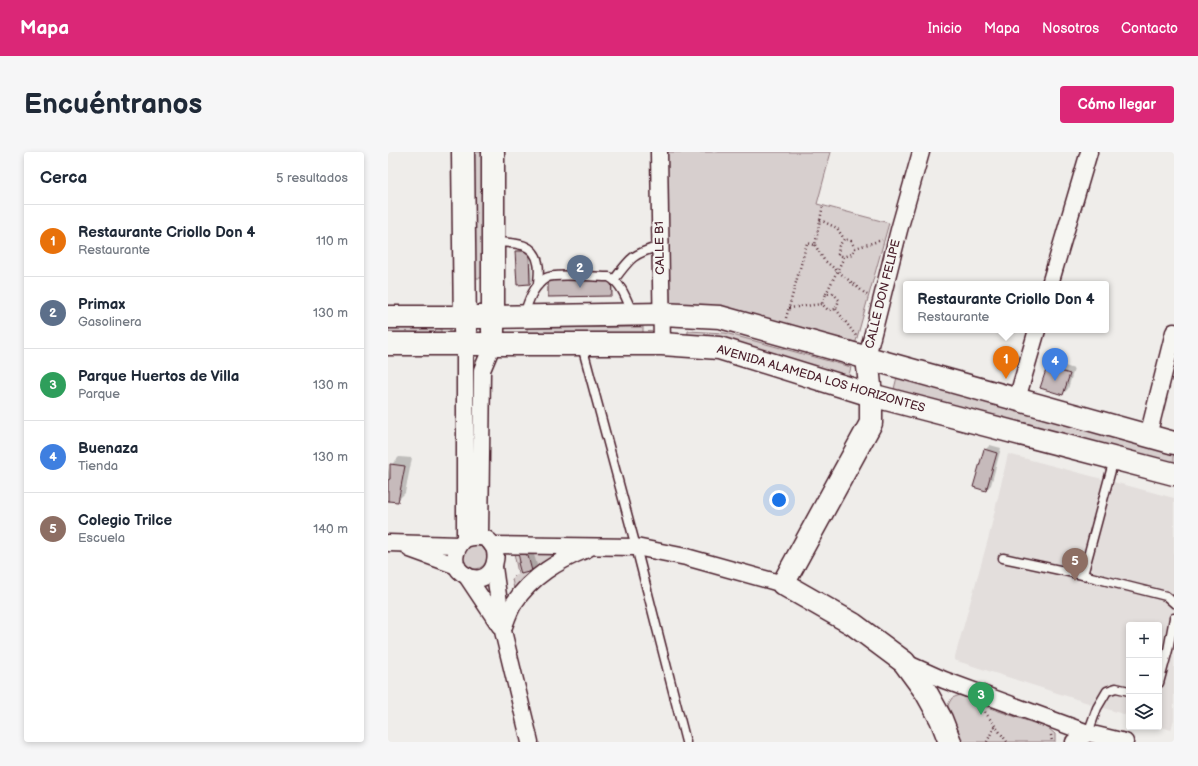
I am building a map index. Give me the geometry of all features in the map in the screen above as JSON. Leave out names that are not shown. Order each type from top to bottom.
[{"type":"main road","points":[[464,152],[465,344]]},
{"type":"main road","points":[[492,344],[493,152]]},
{"type":"main road","points":[[388,317],[524,317],[633,314],[720,317],[868,350],[1017,399],[1174,443]]},
{"type":"main road","name":"AVENIDA ALAMEDA LOS HORIZONTES","points":[[388,344],[662,344],[719,348],[871,395],[1174,474]]},
{"type":"main road","name":"CALLE DON FELIPE","points":[[783,584],[871,423],[868,350]]},
{"type":"main road","points":[[783,584],[853,624],[904,662],[926,692],[941,719],[950,742]]},
{"type":"street","name":"CALLE B1","points":[[659,152],[662,344]]},
{"type":"street","name":"CALLE DON FELIPE","points":[[868,350],[921,152]]},
{"type":"street","points":[[1051,281],[1089,152]]},
{"type":"street","points":[[1148,436],[1174,332]]},
{"type":"street","points":[[1017,399],[1036,333]]},
{"type":"street","points":[[465,344],[474,541]]},
{"type":"street","points":[[474,541],[482,370],[492,344]]},
{"type":"street","points":[[391,544],[426,554],[478,578],[490,572],[494,567],[496,552],[474,541]]},
{"type":"street","points":[[474,541],[456,552],[455,559],[503,630]]},
{"type":"street","points":[[391,544],[474,541],[636,547],[686,557],[783,584]]},
{"type":"street","points":[[503,630],[513,604],[528,585],[547,569],[568,556],[593,546]]},
{"type":"street","points":[[494,567],[503,630],[530,742]]},
{"type":"street","points":[[904,662],[944,680],[1088,732],[1125,742]]},
{"type":"street","points":[[1074,742],[1088,732]]},
{"type":"lane","points":[[493,242],[520,244],[528,247],[535,254],[538,263],[538,286]]},
{"type":"lane","points":[[614,280],[632,257],[642,251],[660,246]]},
{"type":"lane","points":[[524,317],[530,297],[538,286],[547,277],[557,276],[609,277],[619,284],[633,314]]},
{"type":"lane","points":[[581,345],[636,547],[686,742]]},
{"type":"lane","points":[[1083,575],[1114,458]]},
{"type":"lane","points":[[1003,558],[1083,575],[1166,596],[1174,603]]},
{"type":"lane","points":[[1162,672],[1174,618]]},
{"type":"lane","points":[[1088,732],[1102,697],[1107,691],[1116,688],[1126,690]]},
{"type":"path","points":[[823,205],[815,245],[824,260],[867,295]]},
{"type":"path","points":[[820,220],[837,228],[844,239],[851,241],[855,248]]},
{"type":"path","points":[[844,239],[838,246],[838,254],[844,257]]},
{"type":"path","points":[[822,304],[844,257],[852,254],[855,248],[885,240]]},
{"type":"path","points":[[785,320],[807,243],[815,245]]},
{"type":"path","points":[[826,294],[833,293],[839,300],[836,309]]},
{"type":"path","points":[[822,304],[828,310],[836,309]]},
{"type":"path","points":[[789,308],[822,304]]},
{"type":"path","points":[[836,309],[868,350]]},
{"type":"path","points":[[981,707],[1007,742]]},
{"type":"path","points":[[987,742],[995,725]]},
{"type":"shaded area","points":[[473,152],[488,152],[489,278],[475,278]]},
{"type":"shaded area","points":[[667,152],[831,152],[817,204],[889,223],[855,345],[670,306]]},
{"type":"shaded area","points":[[388,327],[441,327],[441,340],[388,339]]},
{"type":"shaded area","points":[[643,327],[643,339],[528,340],[527,328]]},
{"type":"shaded area","points":[[688,331],[725,333],[851,367],[848,379],[687,343]]},
{"type":"shaded area","points":[[897,377],[1174,451],[1174,467],[893,393]]},
{"type":"shaded area","points":[[1008,454],[1174,498],[1174,719],[1171,730],[1162,727],[1162,622],[1126,622],[1126,715],[954,660],[989,536]]},
{"type":"shaded area","points":[[475,545],[480,546],[486,552],[486,562],[480,568],[475,569],[470,568],[464,562],[463,557],[464,552],[470,546]]},
{"type":"shaded area","points":[[560,552],[558,556],[537,567],[522,585],[514,589],[512,579],[518,573],[514,553]]},
{"type":"shaded area","points":[[960,695],[984,706],[1048,728],[1055,734],[1055,742],[962,742],[948,706],[952,698]]},
{"type":"building","points":[[515,251],[529,251],[530,284],[517,285]]},
{"type":"building","points":[[611,278],[612,296],[548,297],[548,280]]},
{"type":"building","points":[[1047,367],[1070,374],[1063,395],[1040,388]]},
{"type":"building","points":[[984,449],[997,453],[986,491],[973,487]]},
{"type":"building","points":[[390,464],[405,466],[398,502],[388,501]]},
{"type":"building","points":[[522,552],[528,556],[532,571],[521,574],[518,563],[520,562],[518,553]]},
{"type":"place","name":"Primax","points":[[580,288]]},
{"type":"place","name":"Restaurante Criollo Don 4","points":[[1006,379]]},
{"type":"place","name":"Buenaza","points":[[1055,381]]},
{"type":"place","name":"Colegio Trilce","points":[[1075,581]]},
{"type":"place","name":"Parque Huertos de Villa","points":[[981,715]]}]
